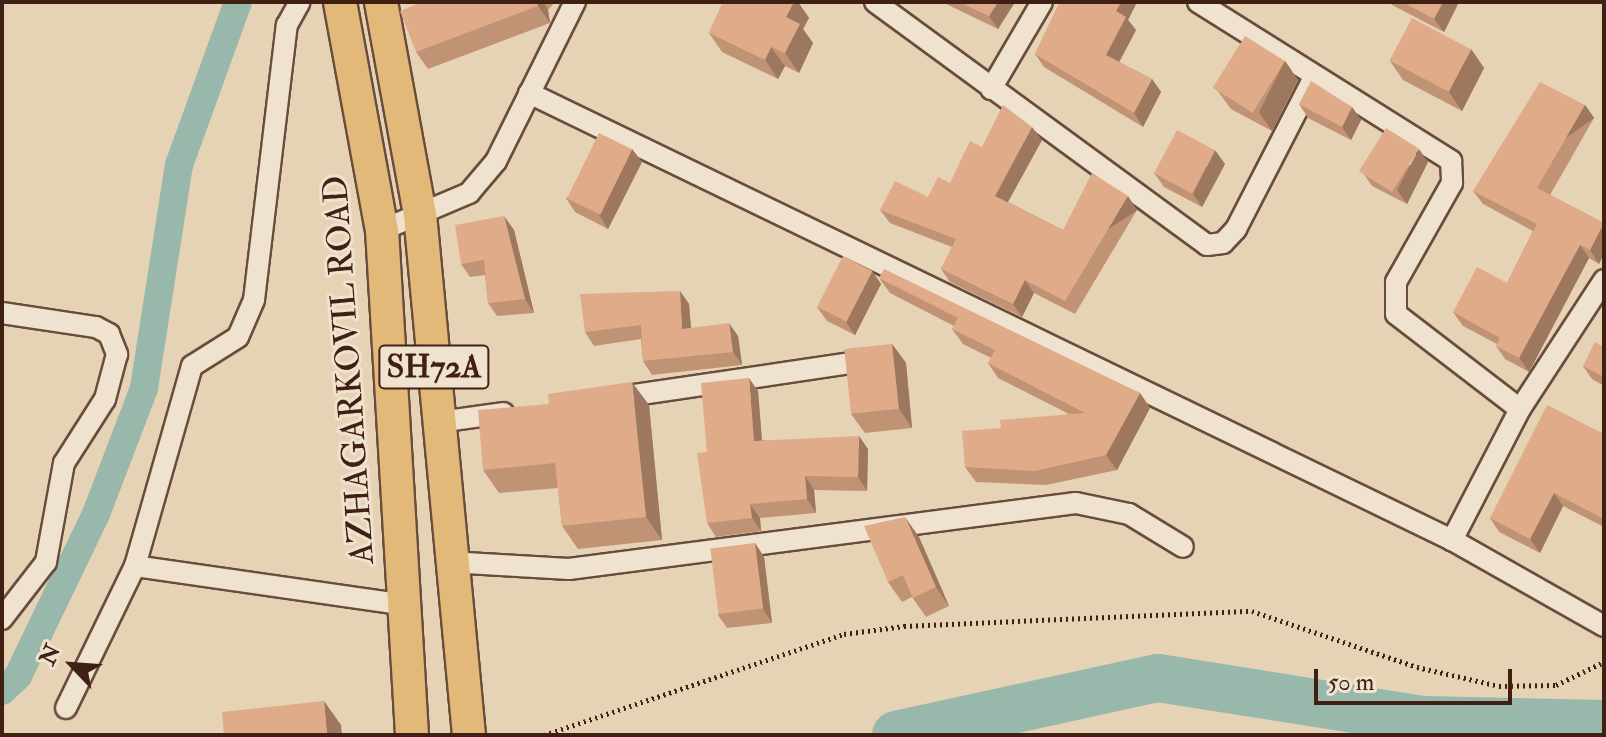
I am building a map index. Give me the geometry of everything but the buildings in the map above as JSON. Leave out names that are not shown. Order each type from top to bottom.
[{"type":"main road","name":"AZHAGARKOVIL ROAD","points":[[340,2],[382,230],[412,735]]},
{"type":"main road","name":"SH72A","points":[[381,2],[420,214],[449,562],[469,735]]},
{"type":"street","points":[[66,708],[135,566],[192,366],[238,337],[254,300],[287,25],[300,2]]},
{"type":"street","points":[[382,230],[469,193],[496,161],[575,2]]},
{"type":"street","points":[[875,2],[1207,245],[1223,243],[1236,229],[1316,74]]},
{"type":"street","points":[[991,89],[1042,2]]},
{"type":"street","points":[[1198,2],[1451,161],[1452,183],[1396,282],[1396,314],[1520,409]]},
{"type":"street","points":[[529,93],[1452,540],[1602,621]]},
{"type":"street","points":[[1452,540],[1520,409],[1604,280]]},
{"type":"street","points":[[2,313],[96,327],[109,334],[117,354],[105,399],[64,463],[46,562],[2,619]]},
{"type":"street","points":[[595,401],[851,363]]},
{"type":"street","points":[[439,422],[533,409]]},
{"type":"street","points":[[449,562],[569,569],[1076,503],[1129,514],[1183,547]]},
{"type":"street","points":[[135,566],[404,605]]},
{"type":"path","points":[[544,735],[844,634],[904,626],[1252,611],[1417,667],[1499,686],[1556,685],[1604,662]]},
{"type":"waterway","points":[[2,691],[18,676],[96,514],[144,388],[179,165],[238,2]]},
{"type":"waterway","points":[[896,735],[1158,678],[1424,720],[1604,724]]}]
